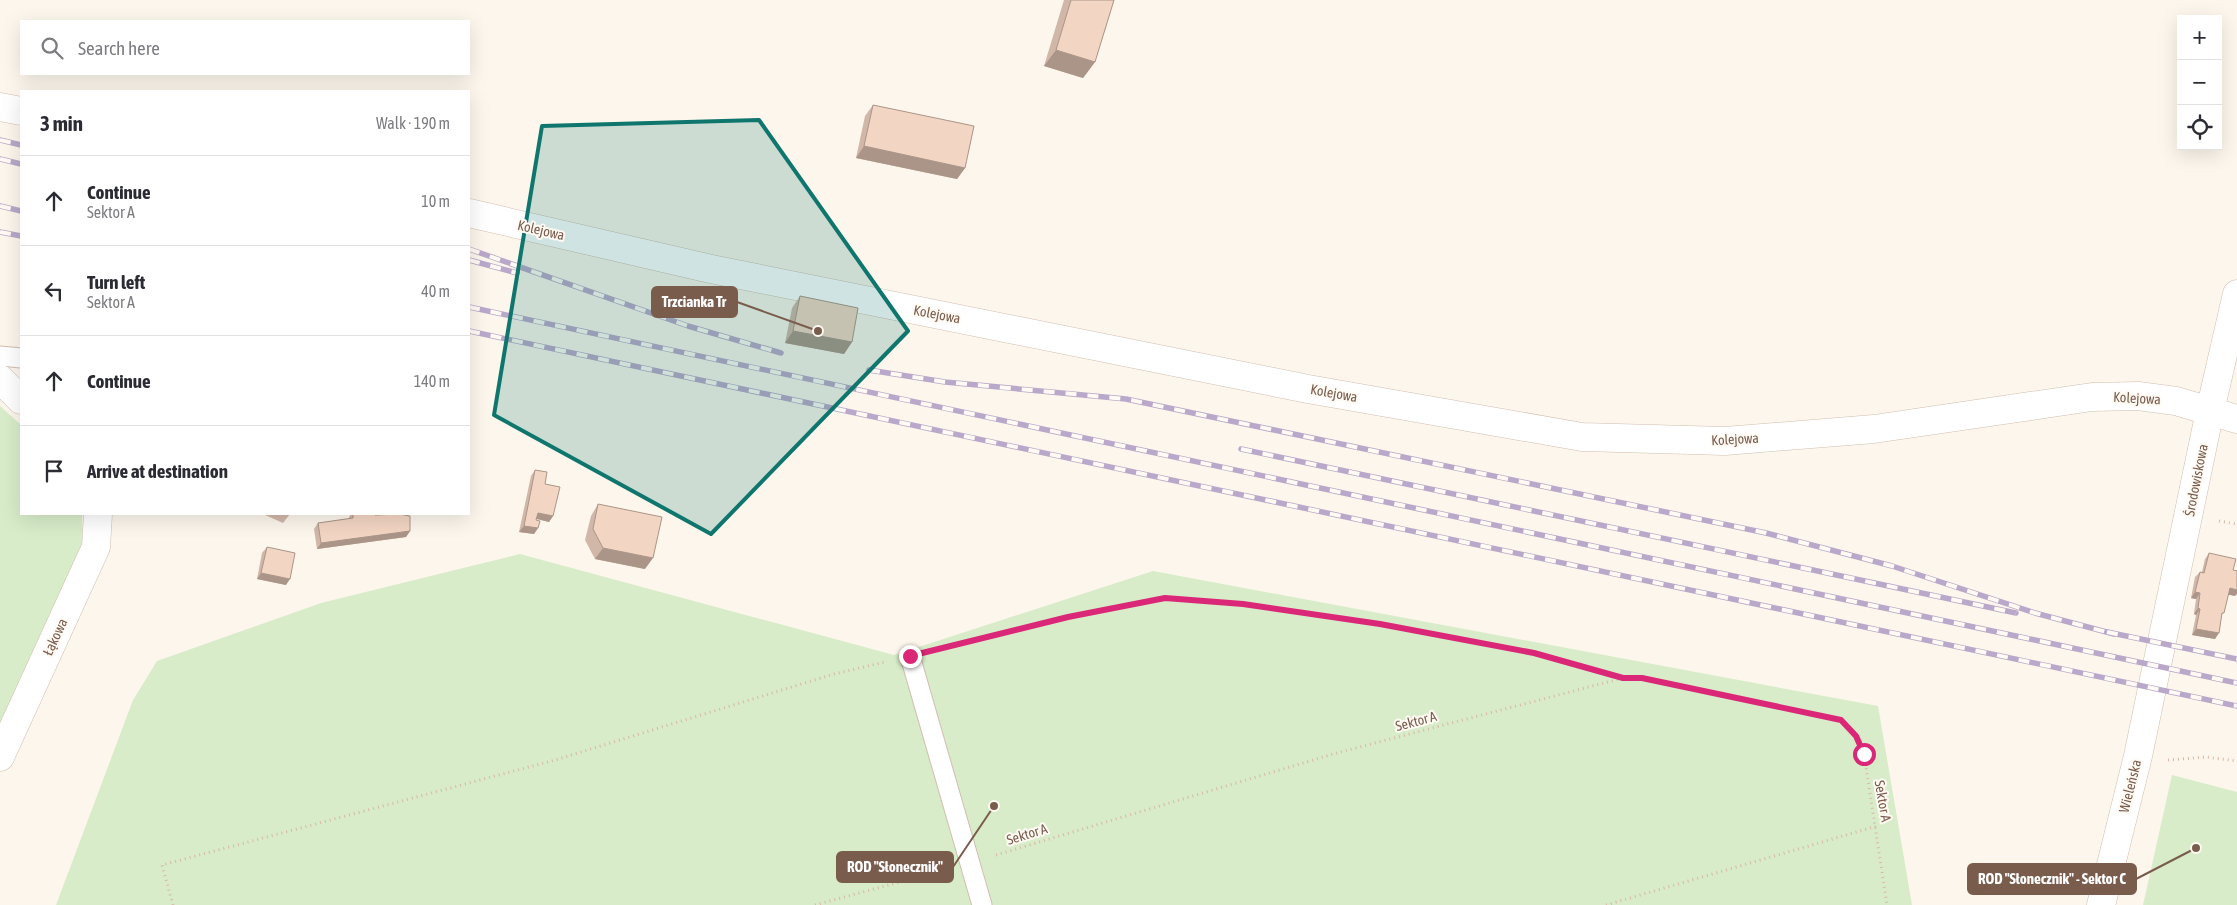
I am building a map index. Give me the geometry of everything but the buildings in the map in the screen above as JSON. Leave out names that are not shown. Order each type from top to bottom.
[{"type":"street","points":[[0,106],[20,111]]},
{"type":"street","name":"Kolejowa","points":[[470,213],[721,271],[1308,389],[1582,437],[1724,441],[1874,428],[2092,397],[2138,396],[2176,401],[2237,419]]},
{"type":"street","name":"Środowiskowa","points":[[2157,667],[2210,411],[2237,294]]},
{"type":"street","points":[[0,379],[20,399]]},
{"type":"street","name":"Łąkowa","points":[[0,757],[96,547],[98,515]]},
{"type":"street","name":"Wieleńska","points":[[2101,905],[2138,756],[2157,667]]},
{"type":"lane","points":[[0,356],[20,358]]},
{"type":"lane","points":[[910,656],[982,905]]},
{"type":"path","points":[[174,905],[162,865],[554,760],[834,674],[1068,617],[1165,598],[1243,604],[1380,624],[1534,653],[1623,678]]},
{"type":"path","name":"Sektor A","points":[[815,905],[970,863],[1333,754],[1623,678],[1642,678],[1841,720],[1856,736],[1864,754],[1877,826],[1887,905]]},
{"type":"path","points":[[2138,756],[2154,762],[2206,757],[2237,760]]},
{"type":"path","points":[[1606,905],[1877,826]]},
{"type":"highlighted area","points":[[759,120],[908,331],[711,534],[494,415],[542,126]]},
{"type":"green space","points":[[0,406],[20,424],[20,515],[82,515],[83,560],[0,729]]},
{"type":"green space","points":[[520,554],[894,655],[1153,571],[1878,706],[1912,905],[56,905],[133,700],[157,661],[321,603]]},
{"type":"green space","points":[[2172,775],[2237,792],[2237,905],[2143,905]]},
{"type":"railway","points":[[0,140],[20,145]]},
{"type":"railway","points":[[0,159],[20,164]]},
{"type":"railway","points":[[0,206],[20,211]]},
{"type":"railway","points":[[0,232],[20,236]]},
{"type":"railway","points":[[470,249],[688,326],[781,353]]},
{"type":"railway","points":[[470,260],[517,273]]},
{"type":"railway","points":[[470,307],[2237,683]]},
{"type":"railway","points":[[470,331],[2237,706]]},
{"type":"railway","points":[[869,370],[945,382],[1126,399],[1766,533],[1892,566],[2035,613],[2114,634]]},
{"type":"railway","points":[[1241,449],[2016,613]]},
{"type":"railway","points":[[2107,632],[2237,659]]},
{"type":"place","name":"Trzcianka Tr","points":[[818,331]]},
{"type":"place","name":"ROD \"Słonecznik\"","points":[[994,806]]},
{"type":"place","name":"ROD \"Słonecznik\" - Sektor C","points":[[2196,848]]},
{"type":"route","points":[[910,656],[1068,617],[1165,598],[1243,604],[1380,624],[1534,653],[1623,678],[1642,678],[1841,720],[1856,736],[1864,754]]}]
